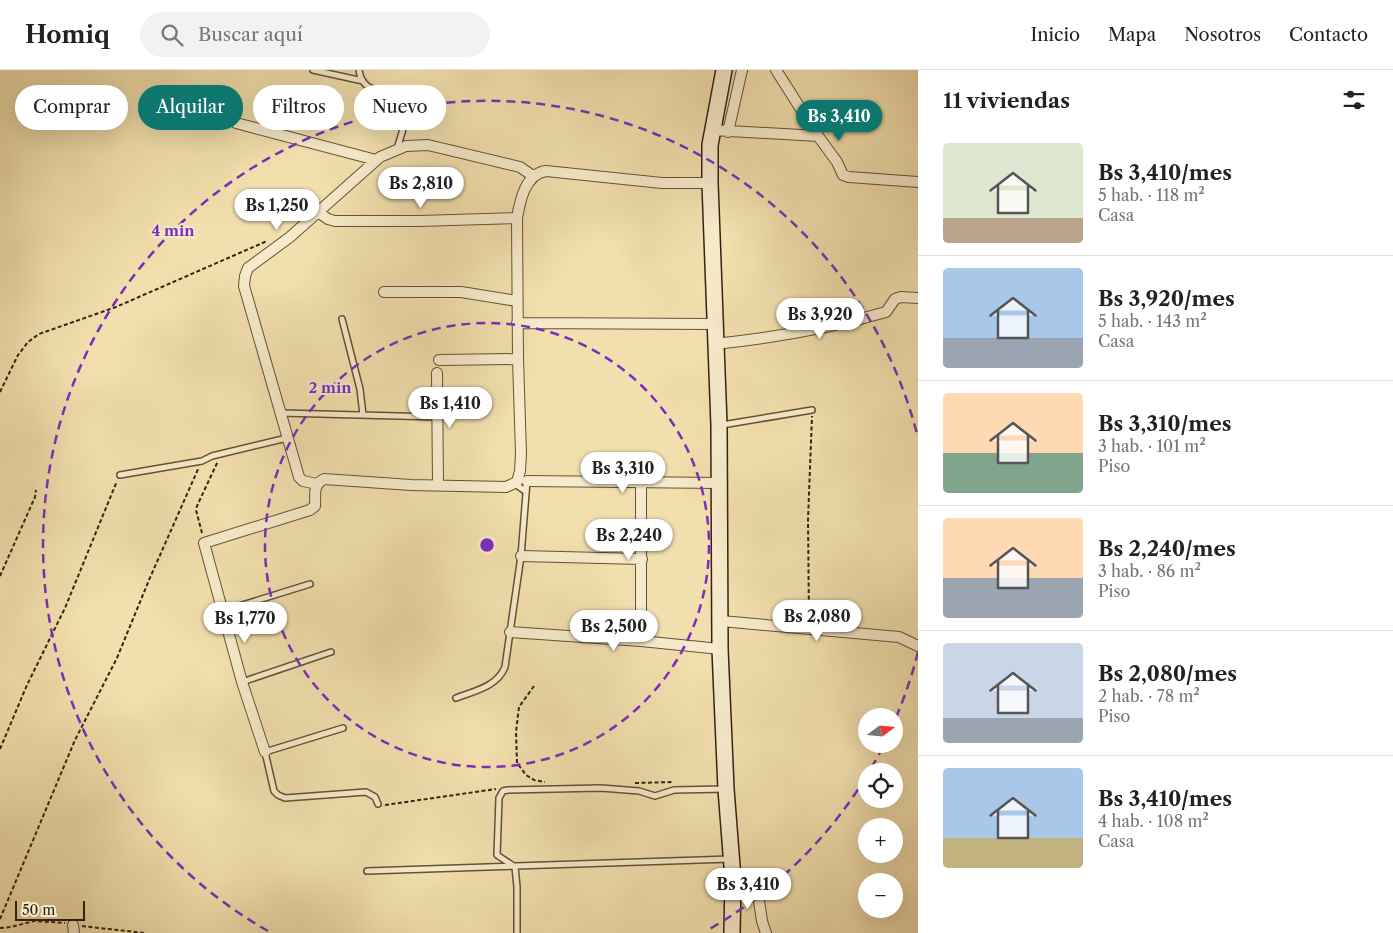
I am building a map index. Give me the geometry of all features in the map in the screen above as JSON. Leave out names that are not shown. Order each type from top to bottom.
[{"type":"street","points":[[724,70],[710,145],[710,183],[719,425],[720,649],[726,789],[733,878],[732,933]]},
{"type":"street","points":[[728,132],[742,70]]},
{"type":"street","points":[[776,70],[837,162],[843,175],[918,182]]},
{"type":"street","points":[[243,125],[376,160]]},
{"type":"street","points":[[712,130],[818,136]]},
{"type":"street","points":[[317,484],[303,481],[299,477],[244,286],[244,276],[248,268],[290,237],[376,160],[397,148],[417,145],[439,146],[520,167],[533,176]]},
{"type":"street","points":[[265,752],[242,682],[204,543],[310,510],[314,506],[315,487],[320,480],[411,485],[506,486],[515,484],[520,471],[521,454],[517,323],[517,218],[524,192],[533,176],[541,171],[551,171],[662,183],[710,183]]},
{"type":"street","points":[[318,212],[328,219],[335,220],[418,221],[517,218]]},
{"type":"street","points":[[384,292],[460,292],[517,302]]},
{"type":"street","points":[[715,344],[756,340],[860,318],[886,312],[895,299],[901,297],[918,298]]},
{"type":"street","points":[[517,323],[716,324]]},
{"type":"street","points":[[439,360],[518,359]]},
{"type":"street","points":[[436,373],[438,484]]},
{"type":"street","points":[[527,481],[720,483]]},
{"type":"street","points":[[641,482],[641,641]]},
{"type":"street","points":[[521,556],[642,559]]},
{"type":"street","points":[[721,621],[899,636],[918,646]]},
{"type":"street","points":[[510,632],[641,641],[720,649]]},
{"type":"street","points":[[733,878],[744,880],[758,894],[762,921],[766,933]]},
{"type":"lane","points":[[313,70],[363,81]]},
{"type":"lane","points":[[359,70],[359,77],[368,87],[394,95],[402,101],[406,116],[397,148]]},
{"type":"lane","points":[[342,319],[360,389],[363,415]]},
{"type":"lane","points":[[719,425],[812,410]]},
{"type":"lane","points":[[281,413],[437,418]]},
{"type":"lane","points":[[120,475],[202,461],[220,454],[288,438]]},
{"type":"lane","points":[[515,484],[525,490],[527,481]]},
{"type":"lane","points":[[456,698],[489,686],[500,677],[505,667],[521,556],[527,481]]},
{"type":"lane","points":[[223,611],[310,584]]},
{"type":"lane","points":[[242,682],[332,652]]},
{"type":"lane","points":[[343,728],[265,752],[272,788],[281,797],[366,792],[375,797],[378,804]]},
{"type":"lane","points":[[517,933],[515,867],[497,855],[499,798],[503,791],[601,788],[639,790],[655,796],[674,790],[726,789]]},
{"type":"lane","points":[[367,870],[731,859]]},
{"type":"path","points":[[0,392],[18,356],[28,342],[39,334],[116,307],[270,241]]},
{"type":"path","points":[[810,629],[808,520],[812,410]]},
{"type":"path","points":[[204,543],[196,510],[219,461],[220,454]]},
{"type":"path","points":[[0,919],[75,740],[117,658],[149,580],[202,461]]},
{"type":"path","points":[[0,749],[27,685],[65,608],[120,475]]},
{"type":"path","points":[[0,576],[35,497],[36,490]]},
{"type":"path","points":[[534,686],[519,707],[516,732],[517,763],[526,775],[534,780],[547,782]]},
{"type":"path","points":[[635,783],[681,782]]},
{"type":"path","points":[[378,804],[385,805],[494,789],[503,791]]}]
